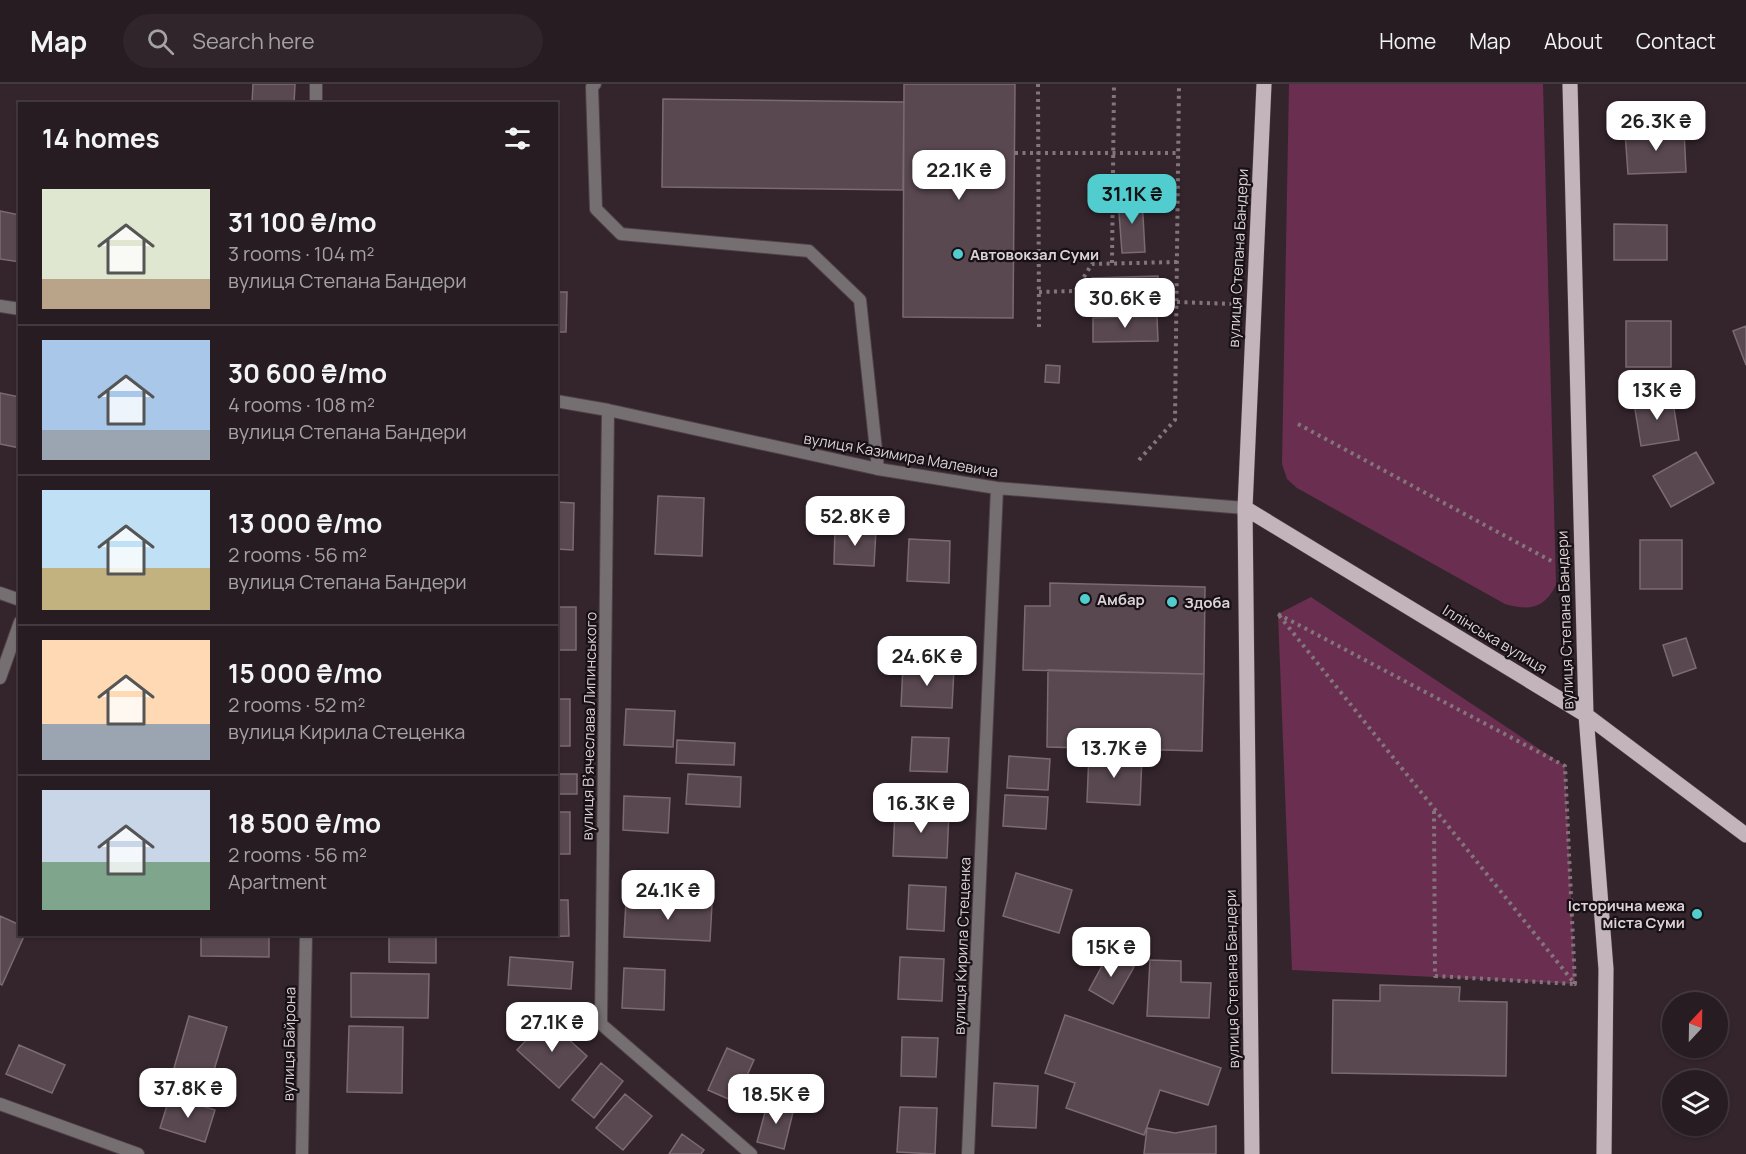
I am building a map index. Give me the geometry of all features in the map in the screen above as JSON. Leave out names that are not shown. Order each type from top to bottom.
[{"type":"main road","name":"вулиця Степана Бандери","points":[[1252,1154],[1245,508],[1264,84]]},
{"type":"main road","name":"вулиця Степана Бандери","points":[[1570,84],[1586,716],[1606,969],[1604,1154]]},
{"type":"main road","name":"Іллінська вулиця","points":[[1245,508],[1586,716],[1746,835]]},
{"type":"street","points":[[316,84],[316,102]]},
{"type":"street","points":[[595,84],[592,87],[596,209],[621,234],[809,251],[860,300],[878,469]]},
{"type":"street","points":[[0,306],[18,309]]},
{"type":"street","name":"вулиця Казимира Малевича","points":[[558,402],[608,410],[878,469],[997,488],[1245,508]]},
{"type":"street","name":"вулиця Вʼячеслава Липинського","points":[[608,410],[600,1024],[751,1154]]},
{"type":"street","name":"вулиця Кирила Стеценка","points":[[968,1154],[997,488]]},
{"type":"street","points":[[0,593],[18,599]]},
{"type":"street","points":[[0,678],[18,628]]},
{"type":"street","name":"вулиця Байрона","points":[[302,1154],[306,936]]},
{"type":"street","points":[[0,1104],[138,1154]]},
{"type":"path","points":[[1038,84],[1040,327]]},
{"type":"path","points":[[1113,263],[1114,84]]},
{"type":"path","points":[[1139,460],[1175,420],[1179,84]]},
{"type":"path","points":[[1015,153],[1179,153]]},
{"type":"path","points":[[1039,292],[1075,291],[1092,264],[1177,262]]},
{"type":"path","points":[[1177,302],[1254,305]]},
{"type":"path","points":[[1298,424],[1555,563]]},
{"type":"path","points":[[1278,614],[1565,766],[1575,984],[1434,809],[1278,614]]},
{"type":"path","points":[[1434,809],[1435,976],[1575,984]]},
{"type":"shaded area","points":[[1289,84],[1543,84],[1556,585],[1546,599],[1535,606],[1521,607],[1505,604],[1297,488],[1287,479],[1282,464]]},
{"type":"shaded area","points":[[1311,597],[1565,766],[1575,984],[1292,970],[1278,614]]},
{"type":"building","points":[[253,84],[295,84],[294,102],[252,102]]},
{"type":"building","name":"Автовокзал Суми","points":[[904,84],[1015,84],[1013,318],[903,317]]},
{"type":"building","points":[[663,99],[904,102],[903,190],[662,187]]},
{"type":"building","points":[[1684,129],[1686,172],[1628,174],[1625,132]]},
{"type":"building","points":[[1142,198],[1145,252],[1122,253],[1118,199]]},
{"type":"building","points":[[0,211],[18,215],[18,262],[0,259]]},
{"type":"building","points":[[1614,224],[1667,225],[1667,260],[1614,260]]},
{"type":"building","points":[[1158,276],[1159,301],[1093,303],[1092,278]]},
{"type":"building","points":[[558,292],[567,292],[566,332],[558,332]]},
{"type":"building","points":[[1157,316],[1158,341],[1093,342],[1093,318]]},
{"type":"building","points":[[1626,321],[1671,321],[1671,367],[1626,367]]},
{"type":"building","points":[[1746,326],[1746,365],[1733,331]]},
{"type":"building","points":[[1046,365],[1060,366],[1059,383],[1045,382]]},
{"type":"building","points":[[0,393],[18,397],[18,448],[0,444]]},
{"type":"building","points":[[1672,396],[1679,440],[1641,446],[1634,403]]},
{"type":"building","points":[[1696,452],[1714,483],[1671,507],[1653,476]]},
{"type":"building","points":[[658,496],[704,498],[702,556],[655,554]]},
{"type":"building","points":[[558,502],[574,503],[573,550],[558,549]]},
{"type":"building","points":[[835,528],[876,530],[874,566],[834,564]]},
{"type":"building","points":[[909,539],[950,541],[949,583],[907,581]]},
{"type":"building","points":[[1640,540],[1682,540],[1682,589],[1640,589]]},
{"type":"building","points":[[1050,583],[1205,587],[1204,674],[1023,670],[1025,606],[1050,606]]},
{"type":"building","points":[[558,607],[576,607],[576,650],[558,650]]},
{"type":"building","points":[[1686,638],[1696,668],[1673,676],[1663,645]]},
{"type":"building","points":[[903,665],[954,668],[952,708],[901,706]]},
{"type":"building","points":[[1048,670],[1204,674],[1202,751],[1047,747]]},
{"type":"building","points":[[558,699],[570,699],[570,746],[558,746]]},
{"type":"building","points":[[626,709],[675,711],[673,747],[624,745]]},
{"type":"building","points":[[912,737],[949,738],[947,772],[910,771]]},
{"type":"building","points":[[677,740],[735,743],[734,765],[676,763]]},
{"type":"building","points":[[1089,753],[1142,756],[1140,805],[1087,802]]},
{"type":"building","points":[[1009,756],[1050,759],[1048,790],[1007,788]]},
{"type":"building","points":[[558,774],[577,774],[577,794],[558,794]]},
{"type":"building","points":[[688,774],[741,777],[740,807],[686,804]]},
{"type":"building","points":[[1005,795],[1048,797],[1046,829],[1003,826]]},
{"type":"building","points":[[624,796],[670,798],[668,833],[623,830]]},
{"type":"building","points":[[895,809],[949,811],[947,858],[893,856]]},
{"type":"building","points":[[558,812],[570,812],[570,854],[558,854]]},
{"type":"building","points":[[1016,873],[1072,890],[1059,933],[1003,916]]},
{"type":"building","points":[[909,885],[946,887],[944,931],[907,929]]},
{"type":"building","points":[[558,900],[568,900],[569,936],[524,937],[558,936]]},
{"type":"building","points":[[626,901],[712,904],[710,941],[624,937]]},
{"type":"building","points":[[0,916],[18,924],[18,936],[24,936],[2,985],[0,984]]},
{"type":"building","points":[[201,936],[269,936],[269,957],[201,956]]},
{"type":"building","points":[[389,936],[436,936],[436,963],[389,962]]},
{"type":"building","points":[[1109,953],[1134,967],[1113,1004],[1089,990]]},
{"type":"building","points":[[510,957],[573,962],[571,989],[508,985]]},
{"type":"building","points":[[900,957],[944,959],[942,1001],[898,999]]},
{"type":"building","points":[[1150,960],[1181,961],[1181,982],[1211,983],[1209,1018],[1147,1016]]},
{"type":"building","points":[[624,968],[665,970],[664,1010],[622,1008]]},
{"type":"building","points":[[351,973],[429,974],[428,1018],[351,1017]]},
{"type":"building","points":[[1380,985],[1460,987],[1459,1001],[1507,1002],[1506,1076],[1332,1073],[1333,1000],[1380,1001]]},
{"type":"building","points":[[1065,1015],[1221,1068],[1208,1105],[1160,1090],[1144,1135],[1066,1108],[1075,1083],[1045,1073]]},
{"type":"building","points":[[189,1016],[227,1027],[211,1080],[174,1068]]},
{"type":"building","points":[[546,1019],[587,1056],[559,1088],[517,1050]]},
{"type":"building","points":[[349,1026],[403,1027],[402,1093],[347,1092]]},
{"type":"building","points":[[902,1037],[938,1038],[936,1077],[901,1076]]},
{"type":"building","points":[[19,1045],[65,1065],[52,1093],[6,1074]]},
{"type":"building","points":[[727,1048],[754,1060],[735,1102],[708,1090]]},
{"type":"building","points":[[601,1063],[623,1081],[594,1118],[572,1100]]},
{"type":"building","points":[[994,1083],[1038,1086],[1036,1128],[992,1126]]},
{"type":"building","points":[[625,1094],[652,1116],[623,1150],[596,1128]]},
{"type":"building","points":[[170,1096],[215,1110],[205,1142],[160,1128]]},
{"type":"building","points":[[768,1101],[794,1108],[784,1149],[757,1142]]},
{"type":"building","points":[[900,1107],[937,1108],[935,1154],[897,1152]]},
{"type":"building","points":[[1216,1126],[1216,1154],[1144,1154],[1147,1128],[1175,1133]]},
{"type":"building","points":[[682,1134],[704,1150],[701,1154],[669,1154]]},
{"type":"place","name":"Автовокзал Суми","points":[[958,254]]},
{"type":"place","name":"Амбар","points":[[1085,599]]},
{"type":"place","name":"Здоба","points":[[1172,602]]},
{"type":"place","name":"Історична межа міста Суми","points":[[1697,914]]}]
